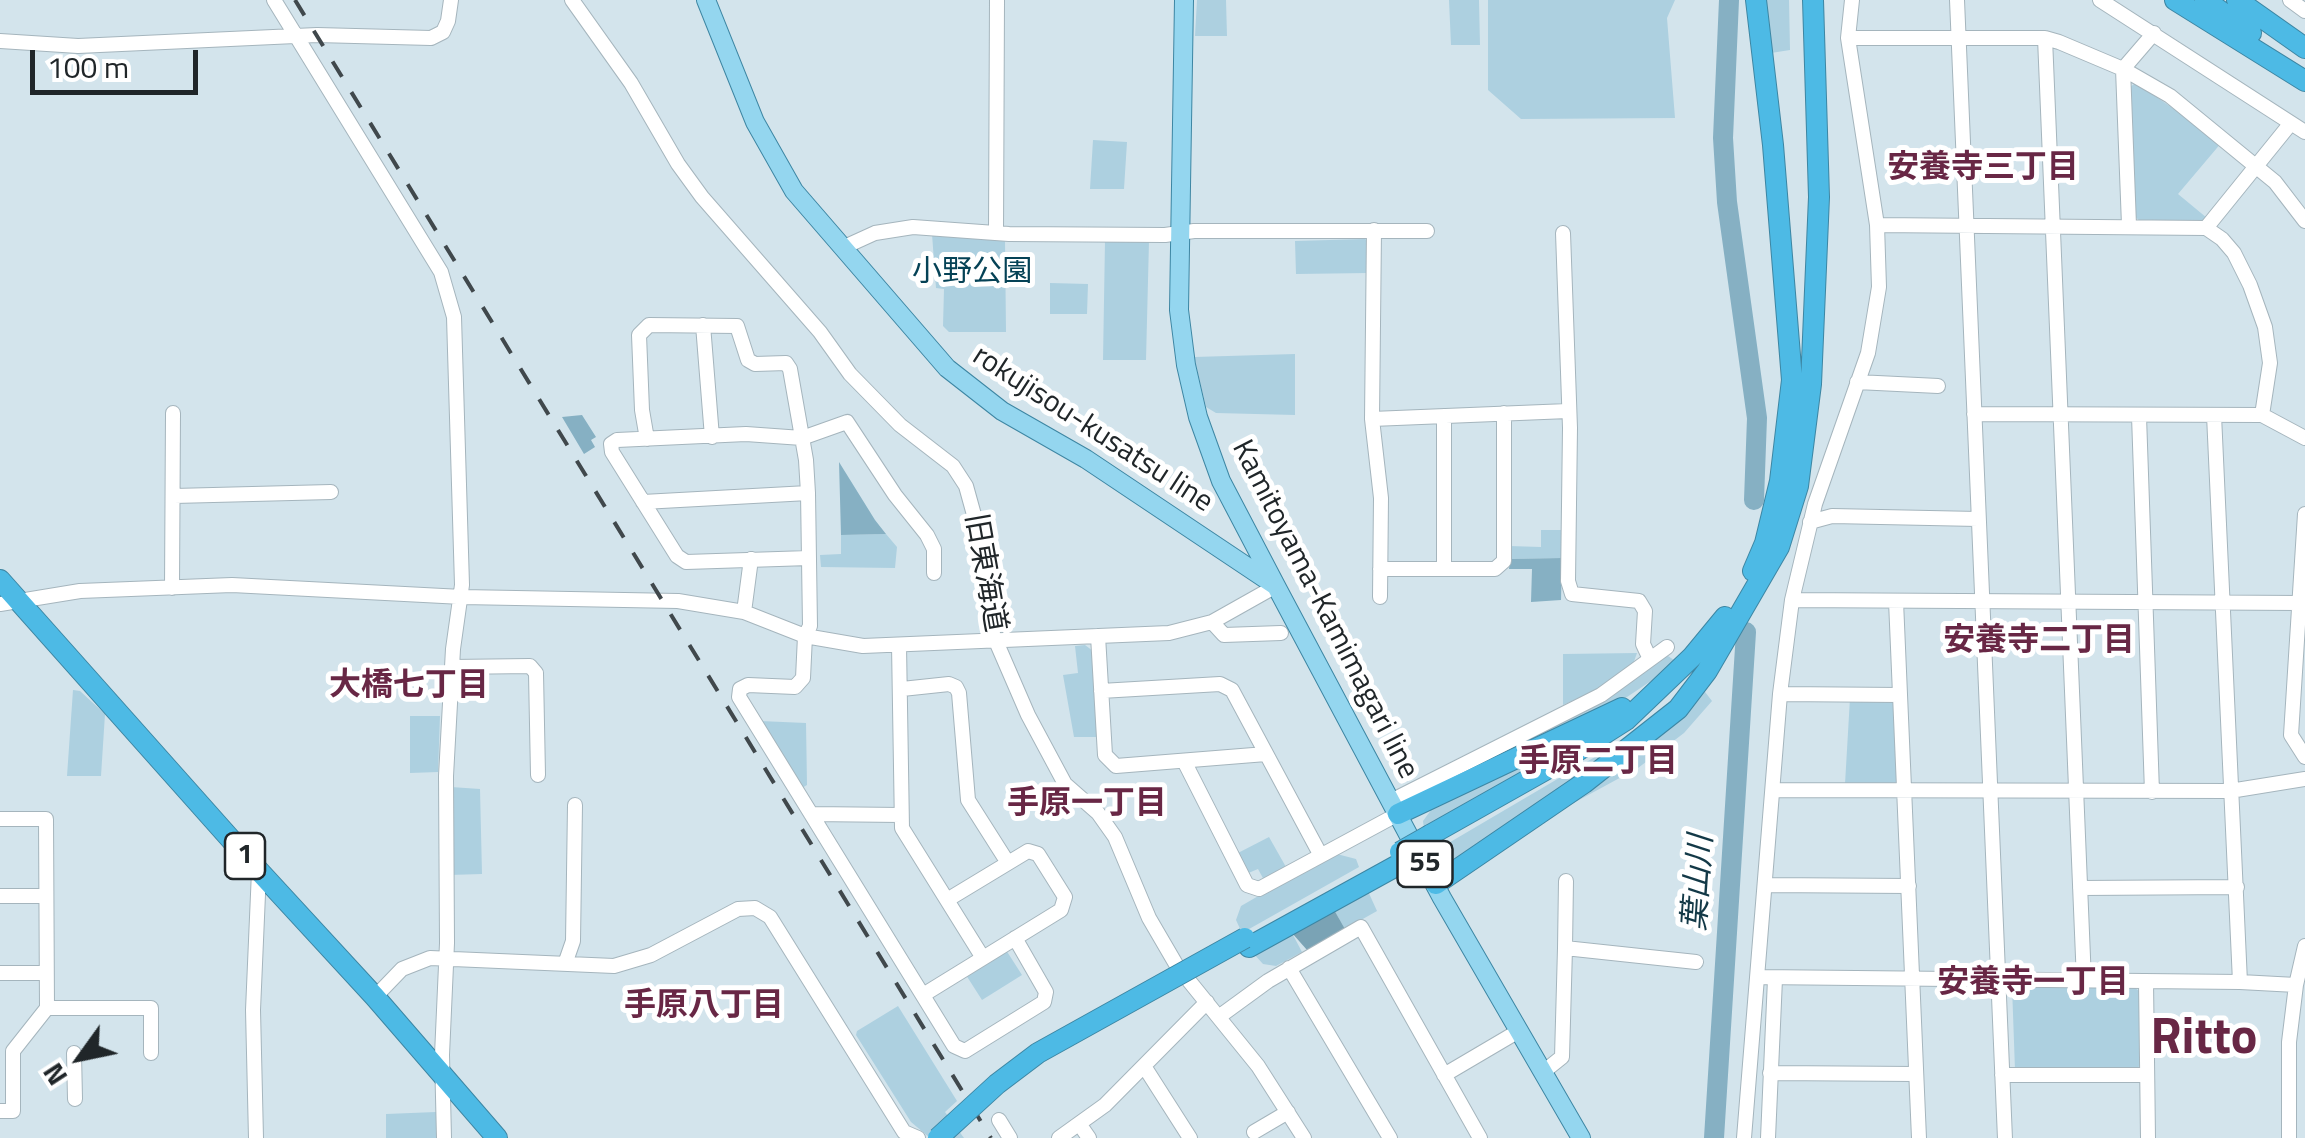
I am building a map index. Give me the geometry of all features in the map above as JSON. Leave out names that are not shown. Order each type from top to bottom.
[{"type":"highway","points":[[938,1138],[1038,1053],[1403,856],[1626,720],[1668,682],[1721,623],[1749,581],[1765,543],[1780,482],[1792,380],[1759,0]]},
{"type":"highway","points":[[1798,0],[1815,62]]},
{"type":"highway","points":[[1436,884],[1678,710],[1779,547],[1804,456],[1818,246],[1819,130],[1813,0]]},
{"type":"highway","points":[[2175,0],[2305,82]]},
{"type":"highway","points":[[2206,0],[2305,72]]},
{"type":"highway","points":[[2238,0],[2305,48]]},
{"type":"highway","name":"1","points":[[0,580],[10,603],[375,997],[498,1136]]},
{"type":"highway","points":[[1433,839],[1569,769],[1670,696],[1721,644]]},
{"type":"highway","points":[[1394,807],[1596,722],[1668,682]]},
{"type":"highway","points":[[956,1138],[1046,1063],[1247,943]]},
{"type":"main road","name":"rokujisou-kusatsu line","points":[[706,0],[741,92],[772,157],[794,191],[947,368],[1002,411],[1086,459],[1276,586]]},
{"type":"main road","name":"Kamitoyama-Kamimagari line","points":[[1184,0],[1179,310],[1198,417],[1222,481],[1276,586],[1436,884],[1581,1138]]},
{"type":"street","points":[[274,0],[447,285],[454,317],[462,596],[452,666],[445,804],[444,1138]]},
{"type":"street","points":[[0,41],[78,46],[297,38],[430,38],[443,32],[451,0]]},
{"type":"street","name":"旧東海道","points":[[572,0],[631,84],[678,164],[731,234],[798,306],[873,398],[953,466],[966,486],[975,513],[984,606],[994,638],[1056,770],[1065,784],[1098,813],[1115,837],[1149,918],[1177,966],[1220,1016],[1304,1138]]},
{"type":"street","points":[[996,233],[998,0]]},
{"type":"street","points":[[1768,1138],[1766,886],[1780,694],[1792,600],[1810,522],[1868,353],[1880,287],[1877,225],[1848,38],[1852,0]]},
{"type":"street","points":[[1957,0],[2005,1138]]},
{"type":"street","points":[[2100,0],[2305,132]]},
{"type":"street","points":[[2290,0],[2305,10]]},
{"type":"street","points":[[2129,226],[2122,69],[2154,33]]},
{"type":"street","points":[[1848,38],[2045,38],[2122,69],[2170,96],[2276,182],[2305,221]]},
{"type":"street","points":[[2045,38],[2084,981]]},
{"type":"street","points":[[2206,228],[2292,123]]},
{"type":"street","points":[[1877,225],[2206,228],[2234,253],[2265,326],[2270,364],[2262,416]]},
{"type":"street","points":[[842,248],[876,233],[913,227],[996,233],[1427,230]]},
{"type":"street","points":[[1374,230],[1372,419],[1381,498],[1380,596]]},
{"type":"street","points":[[1563,233],[1568,581],[1572,594],[1640,601],[1645,610],[1643,644],[1650,659]]},
{"type":"street","points":[[647,439],[642,410],[642,329],[648,325],[737,326],[748,360],[755,364],[786,363],[802,438],[808,493],[810,626],[805,636],[803,678],[795,687],[748,685],[740,690],[739,696],[954,1046],[965,1050],[1044,1002],[1046,992],[1015,938]]},
{"type":"street","points":[[703,326],[712,437]]},
{"type":"street","points":[[1857,382],[1938,386]]},
{"type":"street","points":[[1372,419],[1568,411]]},
{"type":"street","points":[[172,588],[173,413]]},
{"type":"street","points":[[1380,569],[1495,569],[1504,560],[1504,413]]},
{"type":"street","points":[[1974,414],[2262,416],[2305,438]]},
{"type":"street","points":[[2214,415],[2240,982]]},
{"type":"street","points":[[1444,416],[1444,568]]},
{"type":"street","points":[[2139,416],[2152,792]]},
{"type":"street","points":[[809,558],[686,562],[677,556],[612,452],[611,444],[617,440],[746,434],[802,438],[839,422],[852,425],[895,495],[927,534],[934,549],[934,573]]},
{"type":"street","points":[[174,496],[330,492]]},
{"type":"street","points":[[643,502],[808,493]]},
{"type":"street","points":[[2305,514],[2292,734],[2305,756]]},
{"type":"street","points":[[1810,522],[1832,516],[1978,519]]},
{"type":"street","points":[[744,612],[751,559]]},
{"type":"street","points":[[10,603],[80,591],[267,585],[462,596],[678,600],[744,612],[805,636],[863,646],[1169,634],[1212,622],[1276,586]]},
{"type":"street","points":[[1792,600],[2300,602]]},
{"type":"street","points":[[1896,601],[1918,1138]]},
{"type":"street","points":[[1212,622],[1224,635],[1282,633]]},
{"type":"street","points":[[1098,636],[1106,755],[1116,766],[1266,754]]},
{"type":"street","points":[[899,645],[902,828],[983,958]]},
{"type":"street","points":[[1184,761],[1247,884],[1258,889],[1394,807],[1601,695],[1667,647]]},
{"type":"street","points":[[452,666],[530,666],[536,673],[538,775]]},
{"type":"street","points":[[902,689],[949,684],[956,688],[968,800],[1008,863]]},
{"type":"street","points":[[1101,692],[1220,684],[1232,690],[1320,854]]},
{"type":"street","points":[[1780,694],[1900,696]]},
{"type":"street","points":[[1774,790],[2230,792],[2305,778]]},
{"type":"street","points":[[565,964],[573,942],[575,805]]},
{"type":"street","points":[[811,814],[901,815]]},
{"type":"street","points":[[0,819],[46,819],[47,1008],[6,1051],[13,1111],[0,1112]]},
{"type":"street","points":[[923,995],[1061,910],[1065,898],[1038,854],[1028,852],[947,900]]},
{"type":"street","points":[[256,1138],[254,964],[258,871]]},
{"type":"street","points":[[1542,1073],[1562,1057],[1566,881]]},
{"type":"street","points":[[1766,886],[1909,886]]},
{"type":"street","points":[[2080,888],[2237,887]]},
{"type":"street","points":[[0,896],[46,896]]},
{"type":"street","points":[[375,997],[413,962],[444,958],[614,966],[637,961],[746,907],[770,917],[906,1136]]},
{"type":"street","points":[[1220,1016],[1289,968],[1360,928],[1480,1138]]},
{"type":"street","points":[[2289,1138],[2289,1042],[2305,946]]},
{"type":"street","points":[[1565,948],[1696,962]]},
{"type":"street","points":[[1289,968],[1390,1138]]},
{"type":"street","points":[[0,973],[46,973]]},
{"type":"street","points":[[1767,978],[2296,985]]},
{"type":"street","points":[[1744,1138],[1767,978]]},
{"type":"street","points":[[2146,982],[2148,1138]]},
{"type":"street","points":[[1060,1138],[1085,1131],[1208,1002]]},
{"type":"street","points":[[47,1008],[151,1008],[151,1052]]},
{"type":"street","points":[[1444,1075],[1518,1032]]},
{"type":"street","points":[[74,1053],[75,1098]]},
{"type":"street","points":[[1144,1066],[1190,1138]]},
{"type":"street","points":[[1770,1074],[1916,1074]]},
{"type":"street","points":[[2002,1075],[2147,1075]]},
{"type":"street","points":[[1254,1130],[1288,1112]]},
{"type":"street","points":[[999,1120],[1010,1138]]},
{"type":"green space","points":[[1197,0],[1226,0],[1227,36],[1195,36]]},
{"type":"green space","points":[[1449,0],[1479,0],[1480,45],[1451,45]]},
{"type":"green space","points":[[1488,0],[1675,0],[1667,18],[1675,118],[1521,119],[1488,90]]},
{"type":"green space","points":[[1765,0],[1789,0],[1790,50],[1771,53]]},
{"type":"green space","points":[[2136,83],[2222,142],[2178,194],[2207,218],[2199,222],[2140,221],[2133,215],[2128,88]]},
{"type":"green space","points":[[1093,140],[1127,142],[1124,189],[1090,189]]},
{"type":"green space","name":"小野公園","points":[[932,234],[1005,241],[1006,332],[949,332],[943,326],[944,289],[936,288]]},
{"type":"green space","points":[[1365,239],[1368,273],[1296,274],[1295,241]]},
{"type":"green space","points":[[1105,241],[1149,241],[1146,360],[1103,360]]},
{"type":"green space","points":[[1050,283],[1088,284],[1087,314],[1050,314]]},
{"type":"green space","points":[[1295,354],[1295,415],[1216,413],[1206,407],[1194,357]]},
{"type":"green space","points":[[1541,530],[1563,530],[1562,558],[1510,559],[1509,546],[1541,547]]},
{"type":"green space","points":[[886,534],[897,547],[895,568],[821,567],[820,555],[841,554],[841,535]]},
{"type":"green space","points":[[1085,645],[1093,651],[1099,737],[1074,737],[1063,675],[1078,673],[1075,646]]},
{"type":"green space","points":[[1637,653],[1632,667],[1599,689],[1563,705],[1563,654]]},
{"type":"green space","points":[[1665,654],[1674,660],[1654,679],[1609,709],[1488,761],[1614,695]]},
{"type":"green space","points":[[1702,688],[1712,701],[1684,733],[1638,768],[1568,806]]},
{"type":"green space","points":[[73,690],[80,691],[105,714],[101,776],[67,776]]},
{"type":"green space","points":[[1850,698],[1889,698],[1895,705],[1899,778],[1894,784],[1845,784]]},
{"type":"green space","points":[[410,716],[440,716],[438,772],[410,773]]},
{"type":"green space","points":[[760,721],[806,723],[807,785],[802,788]]},
{"type":"green space","points":[[1559,747],[1562,753],[1424,830],[1423,821],[1434,806]]},
{"type":"green space","points":[[1600,754],[1603,761],[1451,863],[1442,862],[1435,851]]},
{"type":"green space","points":[[451,787],[480,789],[482,874],[449,875]]},
{"type":"green space","points":[[1269,837],[1286,867],[1264,880],[1258,869],[1246,874],[1236,854]]},
{"type":"green space","points":[[1333,853],[1356,859],[1359,867],[1242,933],[1236,920],[1241,906]]},
{"type":"green space","points":[[1367,889],[1377,911],[1345,929],[1333,908]]},
{"type":"green space","points":[[1292,933],[1302,952],[1276,966],[1263,964],[1253,953]]},
{"type":"green space","points":[[1006,950],[1022,975],[982,1000],[966,975]]},
{"type":"green space","points":[[2012,986],[2133,986],[2140,992],[2141,1064],[2136,1070],[2015,1070]]},
{"type":"green space","points":[[898,1006],[957,1101],[945,1112],[964,1138],[930,1138],[911,1122],[856,1035]]},
{"type":"green space","points":[[436,1112],[436,1138],[386,1138],[386,1114]]},
{"type":"shaded area","points":[[582,415],[596,437],[591,440],[595,447],[584,454],[562,417]]},
{"type":"shaded area","points":[[839,462],[875,520],[886,534],[841,535]]},
{"type":"shaded area","points":[[1562,558],[1561,600],[1531,602],[1532,569],[1509,569],[1510,559]]},
{"type":"shaded area","points":[[1333,908],[1345,929],[1307,950],[1292,933]]},
{"type":"waterway","name":"葉山川","points":[[1729,0],[1723,138],[1727,202],[1757,418],[1754,500]]},
{"type":"waterway","name":"葉山川","points":[[1714,1138],[1746,632]]},
{"type":"railway","points":[[295,0],[991,1138]]},
{"type":"district","name":"安養寺三丁目","points":[[1983,169]]},
{"type":"district","name":"安養寺二丁目","points":[[2039,642]]},
{"type":"district","name":"大橋七丁目","points":[[409,687]]},
{"type":"district","name":"手原二丁目","points":[[1598,763]]},
{"type":"district","name":"手原一丁目","points":[[1087,805]]},
{"type":"district","name":"安養寺一丁目","points":[[2033,984]]},
{"type":"district","name":"手原八丁目","points":[[704,1007]]},
{"type":"district","name":"Ritto","points":[[2204,1041]]}]
